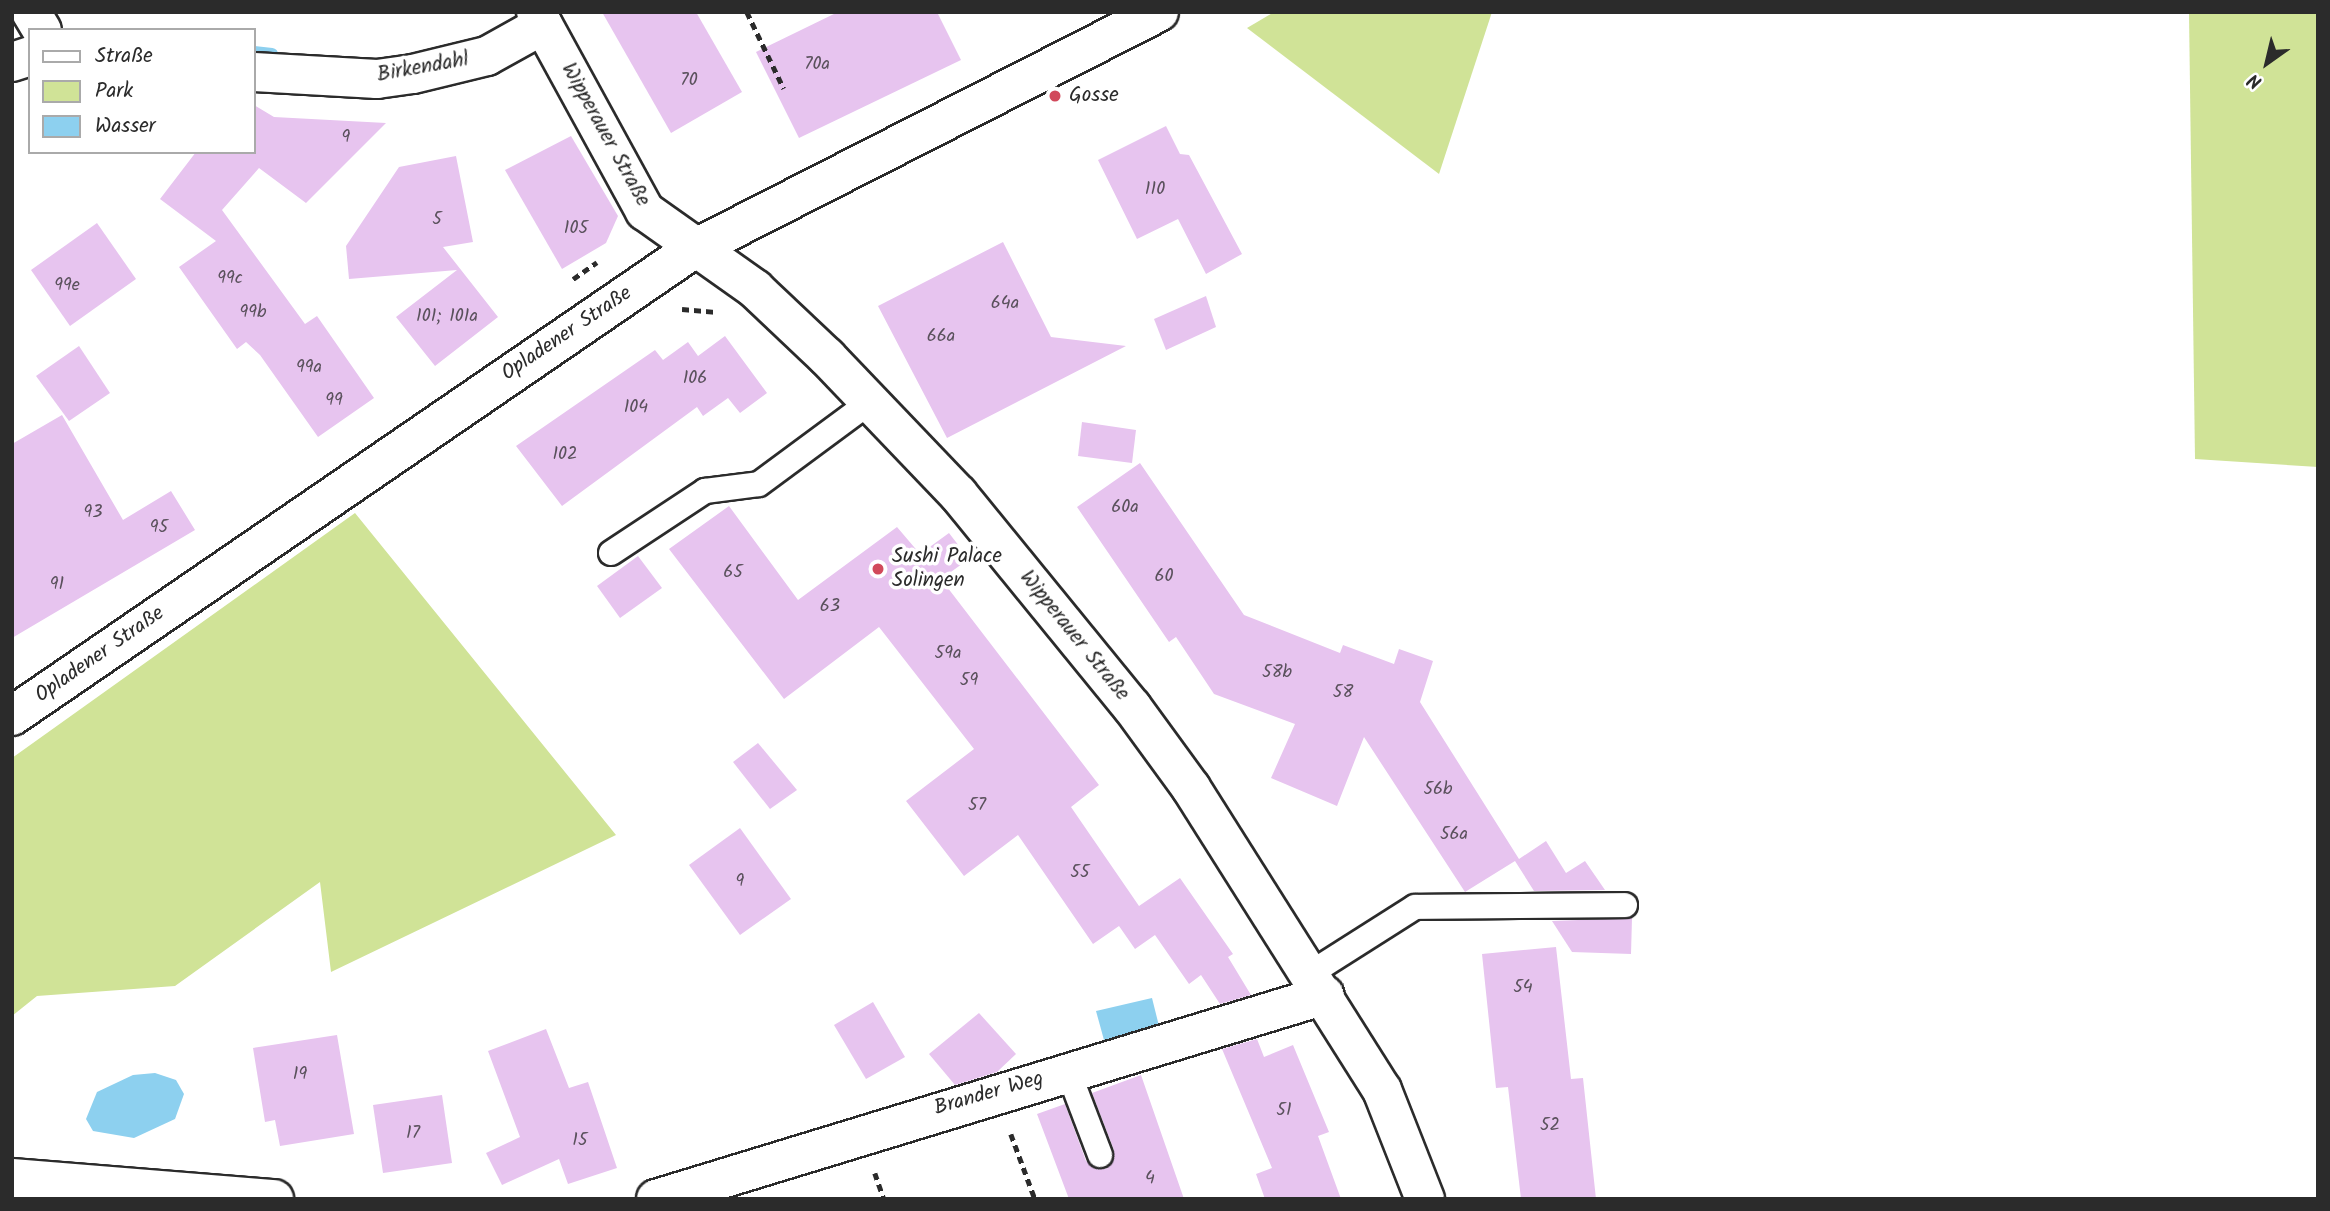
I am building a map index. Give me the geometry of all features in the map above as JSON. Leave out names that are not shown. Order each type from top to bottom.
[{"type":"street","points":[[31,12],[41,28]]},
{"type":"street","name":"Opladener Straße","points":[[12,716],[692,250],[1159,12]]},
{"type":"street","name":"Wipperauer Straße","points":[[539,19],[645,211],[692,250],[755,289],[870,402],[958,494],[1132,707],[1318,984],[1382,1090],[1425,1199]]},
{"type":"street","name":"Birkendahl","points":[[256,72],[377,79],[413,74],[487,56],[539,19]]},
{"type":"street","name":"Brander Weg","points":[[656,1199],[996,1091],[1068,1071],[1318,984]]},
{"type":"street","points":[[12,1178],[274,1199]]},
{"type":"lane","points":[[611,553],[705,491],[759,484],[870,402]]},
{"type":"lane","points":[[1318,984],[1415,908],[1625,905]]},
{"type":"lane","points":[[1068,1071],[1100,1155]]},
{"type":"path","points":[[747,12],[784,89]]},
{"type":"path","points":[[673,311],[724,314]]},
{"type":"path","points":[[996,1091],[1035,1199]]},
{"type":"green space","points":[[1274,12],[1492,12],[1439,174],[1247,28]]},
{"type":"green space","points":[[2189,12],[2318,12],[2318,467],[2195,459]]},
{"type":"green space","points":[[355,513],[616,835],[331,972],[320,882],[175,986],[37,996],[12,1016],[12,758]]},
{"type":"water","points":[[1152,998],[1159,1026],[1104,1040],[1096,1011]]},
{"type":"water","points":[[155,1073],[176,1080],[184,1094],[175,1119],[134,1138],[93,1131],[86,1119],[97,1092],[133,1075]]},
{"type":"building","points":[[602,12],[696,12],[742,92],[671,133]]},
{"type":"building","points":[[838,12],[937,12],[961,60],[799,138],[756,52]]},
{"type":"building","points":[[256,106],[274,117],[386,123],[306,203],[259,168],[222,210],[305,324],[317,316],[374,398],[318,437],[260,355],[246,342],[237,349],[179,267],[216,241],[160,199],[194,154],[256,154]]},
{"type":"building","points":[[1166,126],[1180,154],[1189,155],[1242,254],[1206,274],[1178,219],[1137,239],[1098,160]]},
{"type":"building","points":[[571,136],[618,216],[606,243],[562,269],[505,170]]},
{"type":"building","points":[[456,156],[473,242],[443,247],[498,317],[435,366],[396,317],[457,270],[349,279],[346,246],[399,167]]},
{"type":"building","points":[[97,223],[136,279],[70,326],[31,270]]},
{"type":"building","points":[[1003,242],[1051,337],[1126,346],[947,438],[878,306]]},
{"type":"building","points":[[1206,296],[1216,327],[1166,350],[1154,319]]},
{"type":"building","points":[[725,336],[767,393],[740,413],[728,398],[703,416],[697,407],[562,506],[516,446],[655,350],[663,360],[688,342],[698,356]]},
{"type":"building","points":[[79,346],[110,393],[69,421],[36,376]]},
{"type":"building","points":[[62,415],[123,520],[171,491],[195,530],[12,638],[12,444]]},
{"type":"building","points":[[1082,422],[1136,430],[1132,463],[1078,456]]},
{"type":"building","points":[[1140,463],[1244,615],[1340,653],[1343,645],[1394,664],[1399,649],[1433,661],[1420,702],[1519,859],[1546,841],[1566,873],[1585,861],[1605,890],[1534,891],[1515,861],[1465,892],[1364,737],[1337,806],[1271,778],[1295,724],[1214,694],[1176,637],[1169,642],[1077,507]]},
{"type":"building","points":[[729,506],[798,600],[897,527],[920,554],[949,533],[969,559],[941,579],[1099,785],[1071,807],[1139,906],[1180,878],[1233,954],[1228,957],[1251,995],[1220,1004],[1201,975],[1189,984],[1155,935],[1135,949],[1119,926],[1093,944],[1018,835],[964,876],[906,801],[974,749],[879,627],[784,699],[669,549]]},
{"type":"building","points":[[638,556],[662,588],[620,618],[597,586]]},
{"type":"building","points":[[758,743],[797,790],[770,809],[733,762]]},
{"type":"building","points":[[740,828],[791,899],[740,935],[689,865]]},
{"type":"building","points":[[1632,918],[1631,954],[1572,952],[1552,921]]},
{"type":"building","points":[[1556,947],[1571,1079],[1583,1078],[1596,1199],[1521,1199],[1508,1087],[1496,1088],[1482,954]]},
{"type":"building","points":[[873,1002],[905,1057],[866,1079],[834,1025]]},
{"type":"building","points":[[979,1013],[1016,1054],[997,1072],[955,1085],[929,1054]]},
{"type":"building","points":[[546,1029],[569,1088],[588,1082],[617,1168],[568,1184],[559,1159],[502,1185],[486,1153],[520,1137],[488,1051]]},
{"type":"building","points":[[337,1035],[354,1134],[280,1146],[275,1120],[265,1122],[253,1048]]},
{"type":"building","points":[[1257,1039],[1264,1057],[1293,1045],[1329,1132],[1318,1136],[1341,1199],[1265,1199],[1256,1174],[1272,1168],[1222,1049]]},
{"type":"building","points":[[1141,1075],[1184,1199],[1069,1199],[1037,1114],[1065,1104],[1086,1161],[1106,1169],[1114,1150],[1092,1093]]},
{"type":"building","points":[[442,1095],[452,1163],[383,1173],[373,1105]]},
{"type":"waterway","points":[[256,52],[272,54]]},
{"type":"place","name":"Gosse","points":[[1055,96]]},
{"type":"place","name":"Sushi Palace Solingen","points":[[878,569]]}]
